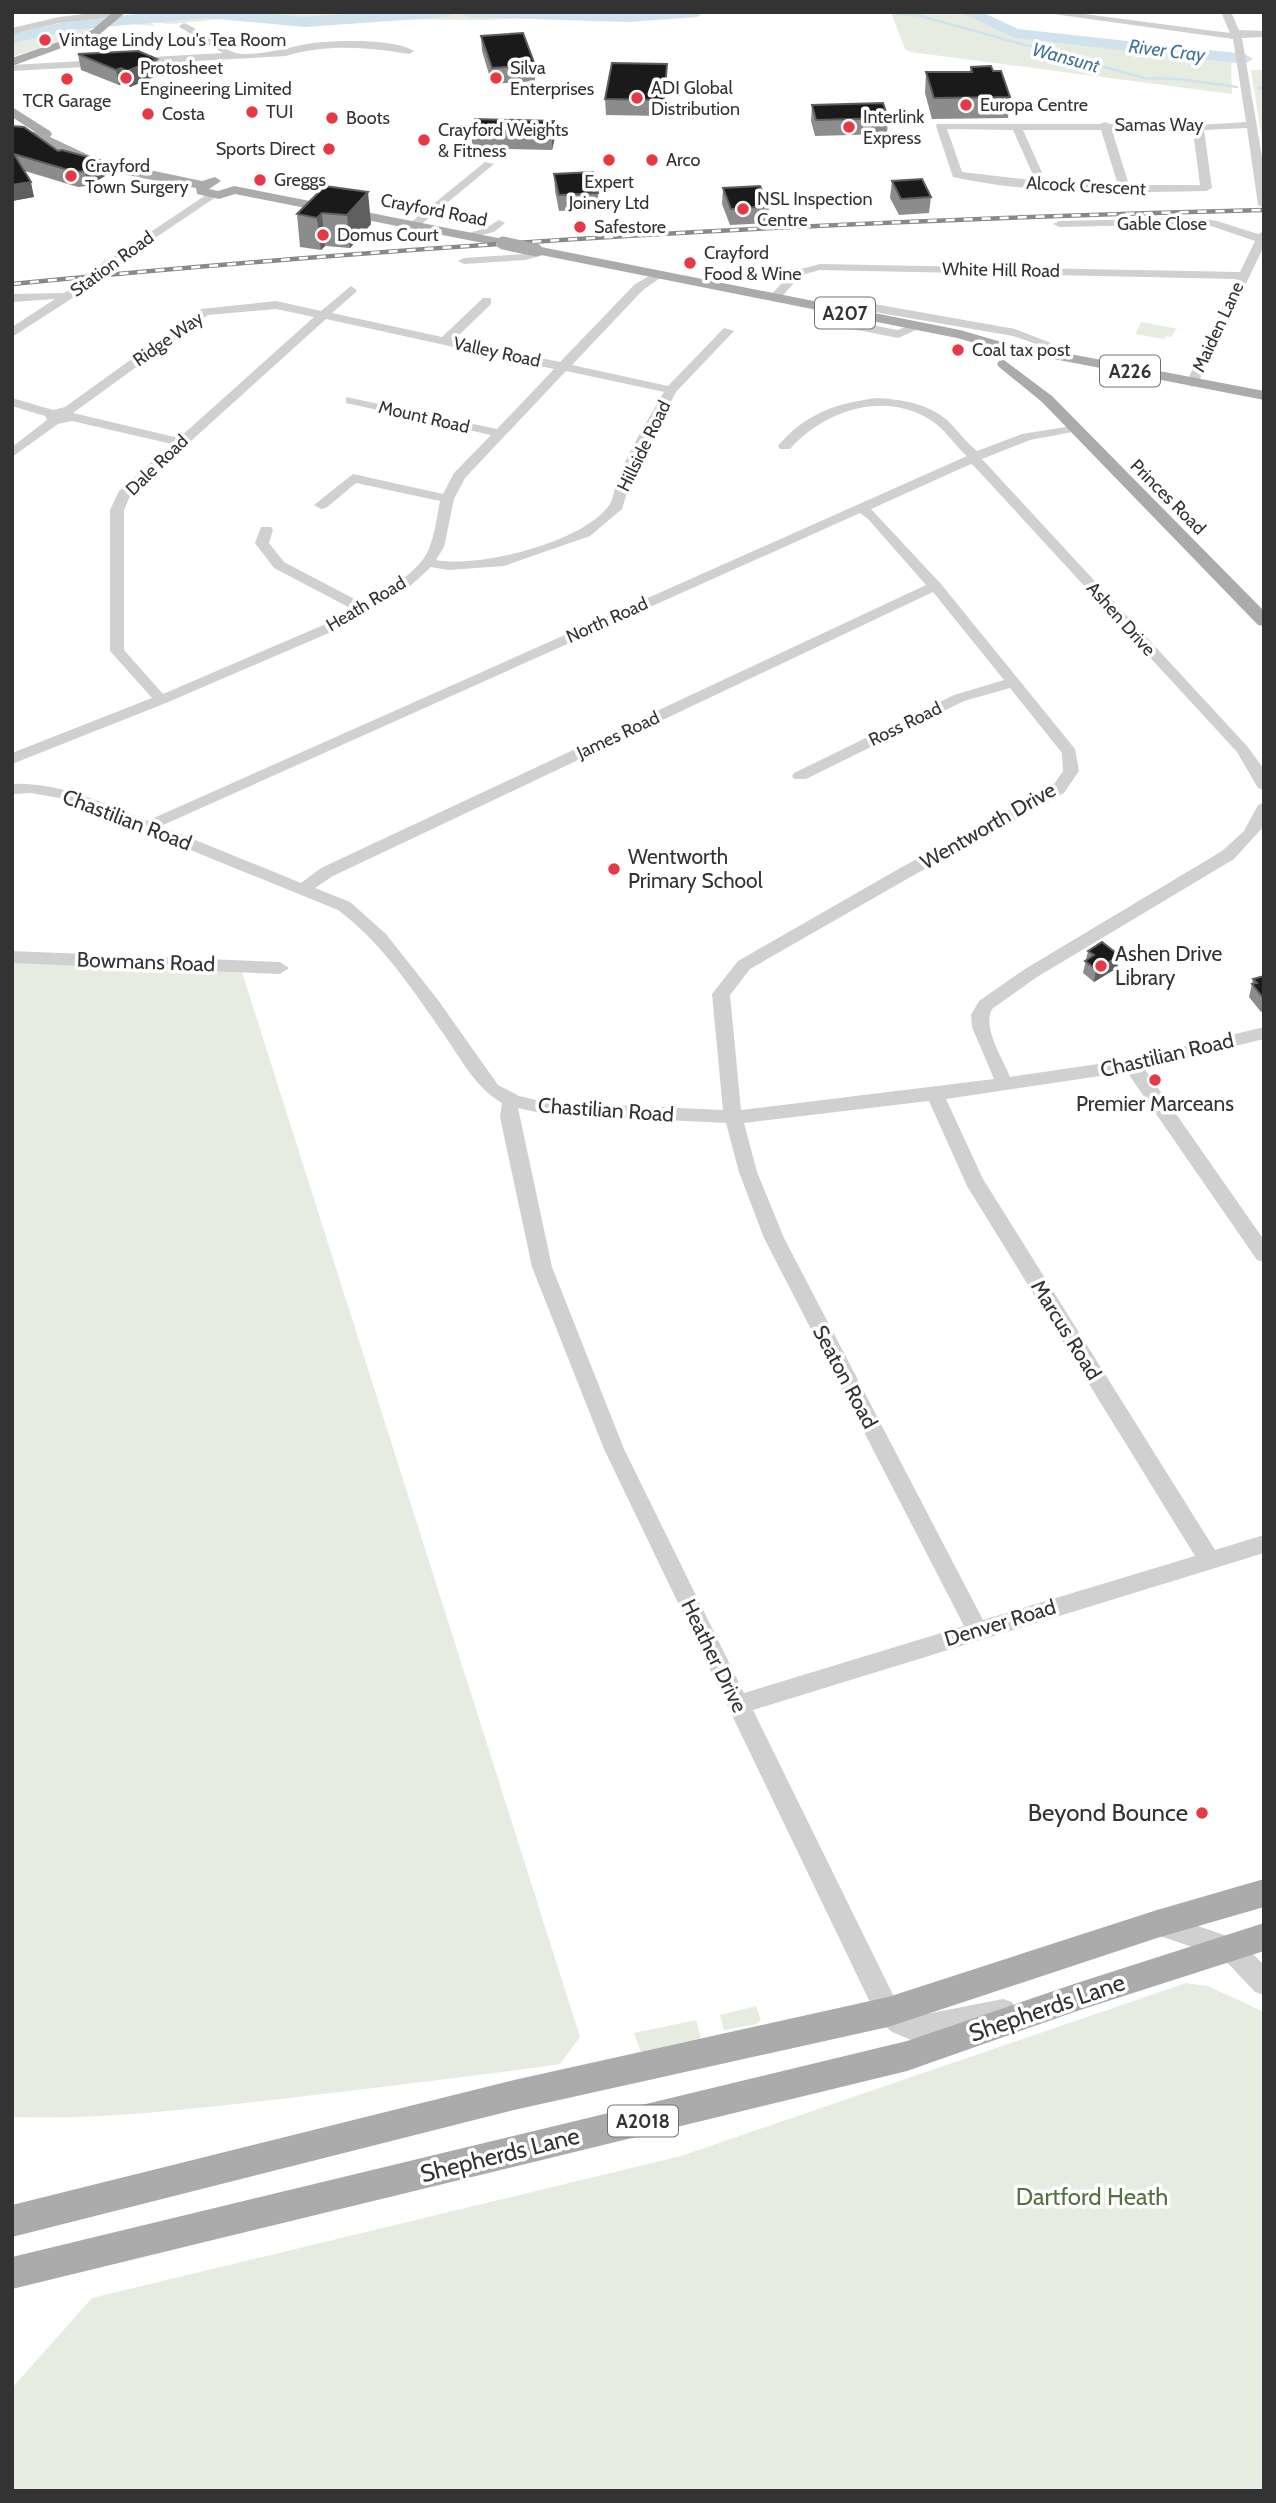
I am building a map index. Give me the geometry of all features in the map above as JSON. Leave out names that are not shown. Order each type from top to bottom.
[{"type":"main road","points":[[12,62],[102,29],[119,13]]},
{"type":"main road","name":"Crayford Road","points":[[13,112],[21,121],[18,131],[56,144],[94,162],[208,190],[234,190],[503,243],[646,278],[918,327],[1003,357]]},
{"type":"main road","name":"Crayford Road","points":[[13,112],[37,126],[56,144]]},
{"type":"main road","name":"Crayford Road","points":[[918,327],[963,329],[1003,357]]},
{"type":"main road","points":[[1023,349],[1032,353],[1033,361]]},
{"type":"main road","name":"A226","points":[[1023,349],[1264,396]]},
{"type":"main road","name":"A207","points":[[1003,357],[1023,349]]},
{"type":"main road","name":"A207","points":[[1003,357],[1023,366],[1033,361]]},
{"type":"main road","name":"Princes Road","points":[[1003,357],[1264,621]]},
{"type":"main road","name":"A226","points":[[1033,361],[1069,359]]},
{"type":"main road","name":"Princes Road","points":[[1033,361],[1033,376],[1047,399]]},
{"type":"main road","name":"Shepherds Lane","points":[[12,2221],[514,2095],[888,2012],[1157,1924],[1264,1893]]},
{"type":"main road","name":"Shepherds Lane","points":[[12,2273],[907,2056],[1080,1996],[1264,1937]]},
{"type":"street","points":[[1044,12],[1238,42],[1255,47]]},
{"type":"street","points":[[1226,12],[1238,42],[1264,205]]},
{"type":"street","points":[[12,31],[59,20],[119,13]]},
{"type":"street","points":[[184,26],[235,56]]},
{"type":"street","points":[[1238,42],[1264,34]]},
{"type":"street","points":[[12,68],[286,53],[293,49],[321,47],[396,48],[409,51]]},
{"type":"street","name":"Samas Way","points":[[940,126],[1105,125],[1198,128],[1218,124],[1252,125]]},
{"type":"street","points":[[1016,125],[1039,177],[1034,185]]},
{"type":"street","points":[[1105,125],[1125,190]]},
{"type":"street","name":"Alcock Crescent","points":[[940,126],[957,175],[1034,185],[1125,190],[1206,188],[1198,128]]},
{"type":"street","points":[[414,225],[489,164]]},
{"type":"street","name":"Station Road","points":[[12,333],[78,289],[208,190]]},
{"type":"street","name":"Gable Close","points":[[1059,224],[1197,221],[1262,237]]},
{"type":"street","points":[[465,236],[485,232],[499,223],[497,235],[503,243]]},
{"type":"street","name":"Maiden Lane","points":[[1192,383],[1262,237]]},
{"type":"street","name":"Crayford Road","points":[[464,261],[524,257],[540,251]]},
{"type":"street","name":"White Hill Road","points":[[773,299],[797,274],[820,267],[1264,276]]},
{"type":"street","name":"Heath Road","points":[[12,759],[161,700],[332,626],[402,586],[428,562],[437,547],[447,499],[459,476],[646,278]]},
{"type":"street","name":"Dale Road","points":[[161,700],[117,650],[117,510],[124,494],[351,290]]},
{"type":"street","points":[[12,298],[51,295],[67,297]]},
{"type":"street","points":[[446,341],[487,301]]},
{"type":"street","name":"Ridge Way","points":[[70,414],[205,312],[276,305],[323,314]]},
{"type":"street","name":"Crayford Road","points":[[847,313],[856,306],[863,306],[963,329],[1015,333],[1045,343]]},
{"type":"street","name":"Crayford Road","points":[[819,308],[822,319],[898,334],[918,327]]},
{"type":"street","name":"Valley Road","points":[[323,314],[671,390]]},
{"type":"street","name":"Hillside Road","points":[[428,562],[448,565],[504,562],[584,533],[615,509],[624,479],[671,390],[729,331]]},
{"type":"street","name":"Mount Road","points":[[350,400],[498,433]]},
{"type":"street","points":[[12,402],[54,417]]},
{"type":"street","name":"Ashen Drive","points":[[785,446],[795,432],[823,415],[874,402],[920,409],[938,419],[1242,749],[1264,785]]},
{"type":"street","points":[[12,453],[54,417],[70,414],[180,442]]},
{"type":"street","name":"North Road","points":[[146,827],[974,458],[1016,441],[1073,428]]},
{"type":"street","points":[[321,505],[354,478],[447,499]]},
{"type":"street","name":"Wentworth Drive","points":[[733,1116],[721,993],[744,965],[908,871],[1058,790],[1071,771],[1070,751],[936,587],[873,516],[861,508]]},
{"type":"street","points":[[266,530],[262,543],[279,565],[364,610]]},
{"type":"street","name":"James Road","points":[[303,889],[340,866],[922,590],[936,587]]},
{"type":"street","name":"Ross Road","points":[[800,776],[959,698],[1013,682]]},
{"type":"street","name":"Chastilian Road","points":[[12,789],[31,788],[69,795],[344,906],[364,921],[432,1004],[485,1082],[500,1095],[514,1101],[562,1110],[733,1116],[1005,1085],[1132,1065],[1264,1033]]},
{"type":"street","points":[[1005,1085],[981,1027],[979,1015],[985,1005],[1031,973],[1228,855],[1245,842],[1264,808]]},
{"type":"street","name":"Bowmans Road","points":[[12,957],[281,968]]},
{"type":"street","points":[[1132,1065],[1264,1255]]},
{"type":"street","name":"Marcus Road","points":[[935,1094],[981,1192],[1209,1559]]},
{"type":"street","name":"Heather Drive","points":[[514,1101],[509,1107],[509,1117],[542,1267],[614,1449],[888,2012]]},
{"type":"street","name":"Seaton Road","points":[[733,1116],[748,1172],[780,1253],[977,1630]]},
{"type":"street","name":"Denver Road","points":[[737,1705],[1264,1544]]},
{"type":"street","points":[[1157,1924],[1230,1948],[1264,1983]]},
{"type":"street","points":[[888,2012],[901,2023],[916,2029],[1080,1996]]},
{"type":"green space","points":[[211,12],[576,12],[577,15],[486,20],[385,19],[299,24],[231,18],[171,24],[150,22],[155,26],[118,23],[133,17]]},
{"type":"green space","points":[[891,12],[979,12],[1029,34],[1231,55],[1232,94],[910,52],[905,49]]},
{"type":"green space","points":[[103,20],[88,31],[12,57],[12,35],[50,26]]},
{"type":"green space","points":[[1251,70],[1264,70],[1264,151]]},
{"type":"green space","points":[[1141,322],[1194,332],[1176,329],[1171,337],[1166,336],[1164,339],[1135,334]]},
{"type":"green space","points":[[12,957],[241,969],[580,2037],[560,2064],[185,2109],[82,2117],[12,2117]]},
{"type":"green space","name":"Dartford Heath","points":[[1186,1983],[1208,1986],[1264,2012],[1264,2491],[12,2491],[12,2388],[92,2298],[681,2156]]},
{"type":"green space","points":[[756,2006],[761,2020],[756,2024],[724,2030],[720,2015]]},
{"type":"green space","points":[[696,2020],[701,2038],[641,2052],[634,2033]]},
{"type":"building","points":[[523,33],[535,65],[492,68],[481,36]]},
{"type":"building","points":[[138,51],[157,59],[127,71],[121,68],[116,70],[78,54]]},
{"type":"building","points":[[612,63],[667,64],[664,100],[605,99]]},
{"type":"building","points":[[991,66],[993,71],[1001,71],[1010,97],[934,98],[926,72],[972,72],[971,67]]},
{"type":"building","points":[[883,103],[888,118],[816,120],[812,105]]},
{"type":"building","points":[[475,119],[554,121],[552,134],[472,132]]},
{"type":"building","points":[[12,126],[24,127],[58,151],[103,161],[85,171],[75,172],[14,154],[31,182],[12,185]]},
{"type":"building","points":[[593,172],[598,193],[559,195],[554,174]]},
{"type":"building","points":[[922,179],[931,197],[901,199],[892,181]]},
{"type":"building","points":[[325,186],[368,192],[347,215],[322,213],[317,218],[297,214]]},
{"type":"building","points":[[760,186],[769,206],[731,209],[723,188]]},
{"type":"building","points":[[1102,942],[1120,956],[1096,969],[1085,961],[1094,955],[1088,951]]},
{"type":"building","points":[[1264,976],[1264,999],[1252,984],[1257,983],[1253,979]]},
{"type":"waterway","name":"River Cray","points":[[12,38],[80,24],[207,13],[305,22],[446,12]]},
{"type":"waterway","name":"River Cray","points":[[467,12],[629,17],[697,12]]},
{"type":"waterway","name":"River Cray","points":[[968,12],[1015,33],[1245,59]]},
{"type":"waterway","name":"Wansunt","points":[[897,14],[917,15],[1144,78],[1179,79],[1237,87]]},
{"type":"waterway","name":"Wansunt","points":[[1258,88],[1264,88]]},
{"type":"waterway","points":[[1263,122],[1264,127]]},
{"type":"railway","points":[[12,284],[168,269],[637,235],[951,220],[1264,210]]},
{"type":"place","name":"Vintage Lindy Lou's Tea Room","points":[[45,40]]},
{"type":"place","name":"Protosheet Engineering Limited","points":[[126,78]]},
{"type":"place","name":"Silva Enterprises","points":[[496,78]]},
{"type":"place","name":"TCR Garage","points":[[67,79]]},
{"type":"place","name":"ADI Global Distribution","points":[[637,98]]},
{"type":"place","name":"Europa Centre","points":[[966,105]]},
{"type":"place","name":"TUI","points":[[252,112]]},
{"type":"place","name":"Costa","points":[[148,114]]},
{"type":"place","name":"Boots","points":[[332,118]]},
{"type":"place","name":"Interlink Express","points":[[849,127]]},
{"type":"place","name":"Crayford Weights & Fitness","points":[[424,140]]},
{"type":"place","name":"Sports Direct","points":[[329,149]]},
{"type":"place","name":"Expert Joinery Ltd","points":[[609,160]]},
{"type":"place","name":"Arco","points":[[652,160]]},
{"type":"place","name":"Crayford Town Surgery","points":[[71,176]]},
{"type":"place","name":"Greggs","points":[[260,180]]},
{"type":"place","name":"NSL Inspection Centre","points":[[743,209]]},
{"type":"place","name":"Safestore","points":[[580,227]]},
{"type":"place","name":"Domus Court","points":[[323,235]]},
{"type":"place","name":"Crayford Food & Wine","points":[[690,263]]},
{"type":"place","name":"Coal tax post","points":[[958,350]]},
{"type":"place","name":"Wentworth Primary School","points":[[614,869]]},
{"type":"place","name":"Ashen Drive Library","points":[[1101,966]]},
{"type":"place","name":"Premier Marceans","points":[[1155,1080]]},
{"type":"place","name":"Beyond Bounce","points":[[1202,1813]]}]
